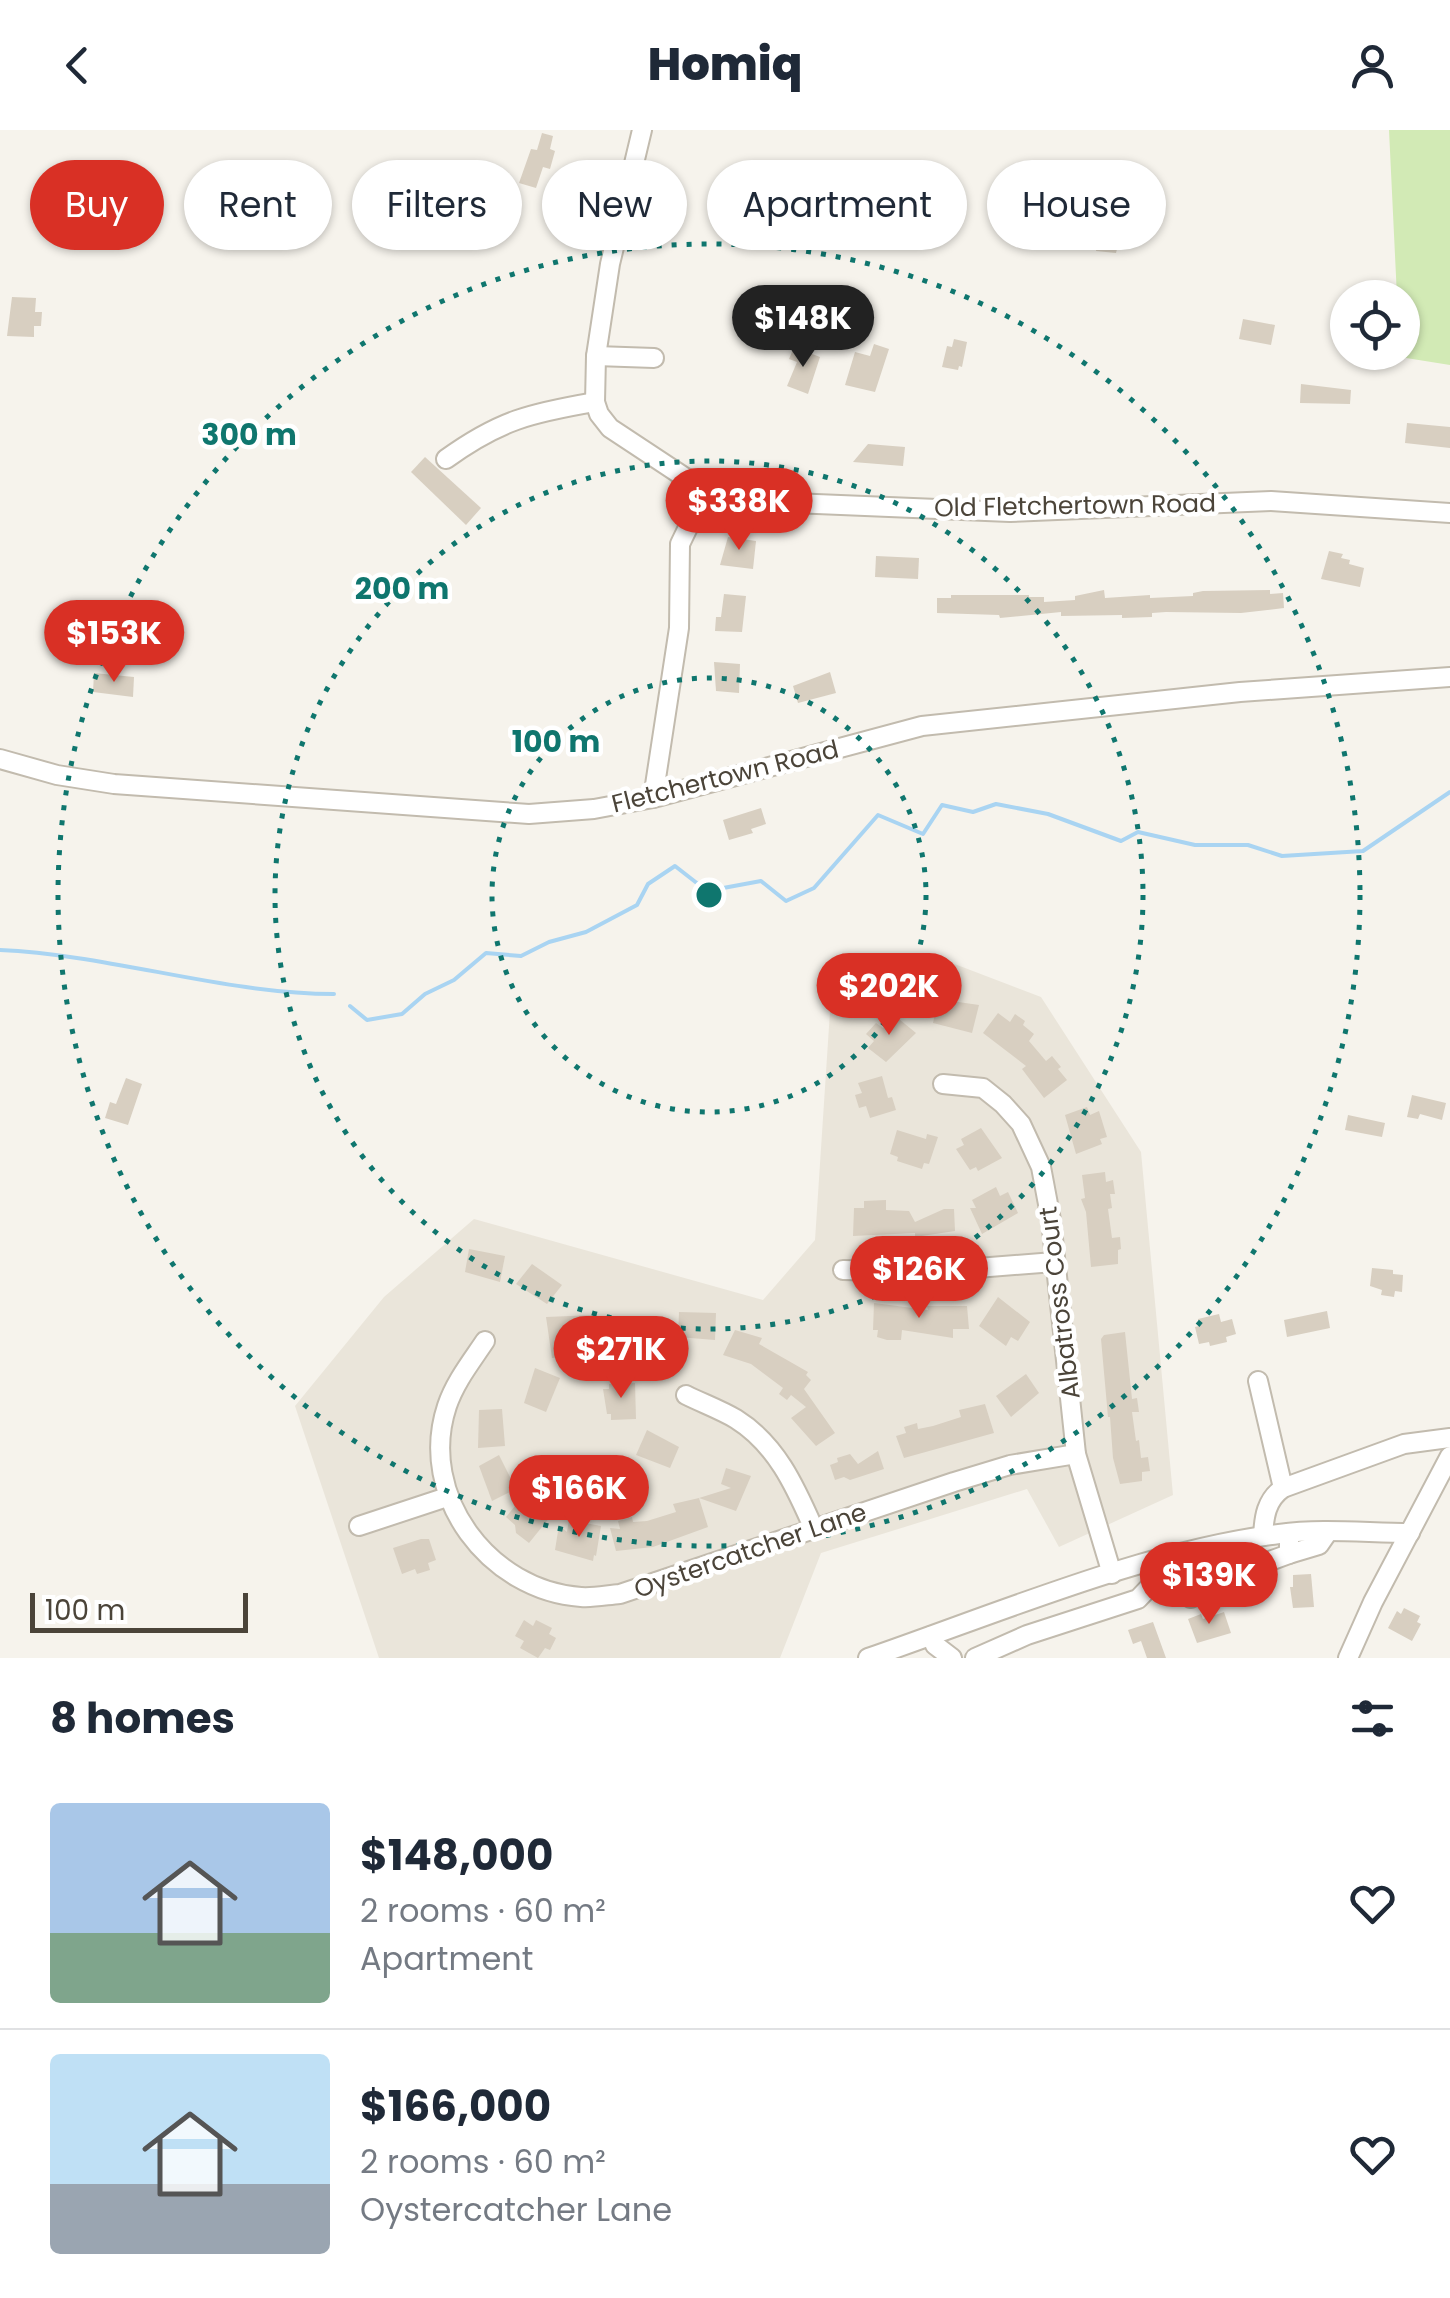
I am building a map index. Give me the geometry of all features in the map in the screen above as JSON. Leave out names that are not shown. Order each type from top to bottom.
[{"type":"street","points":[[642,130],[610,264],[596,356],[596,402],[599,414],[610,428],[718,500],[695,513],[680,544],[679,628],[653,798]]},
{"type":"street","points":[[596,356],[654,358]]},
{"type":"street","points":[[446,459],[506,422],[596,402]]},
{"type":"street","name":"Old Fletchertown Road","points":[[718,500],[1010,512],[1270,501],[1450,513]]},
{"type":"street","name":"Fletchertown Road","points":[[0,759],[57,775],[114,784],[529,814],[594,809],[653,798],[938,724],[1240,692],[1450,678]]},
{"type":"street","name":"Albatross Court","points":[[943,1084],[983,1088],[1003,1104],[1020,1124],[1040,1167],[1051,1220],[1076,1454],[1112,1574]]},
{"type":"street","points":[[843,1270],[927,1272],[1054,1262]]},
{"type":"street","name":"Oystercatcher Lane","points":[[486,1341],[457,1382],[447,1406],[440,1448],[447,1497],[460,1524],[502,1568],[552,1592],[583,1597],[620,1594],[813,1527],[1010,1465],[1076,1454]]},
{"type":"street","points":[[1258,1381],[1284,1488]]},
{"type":"street","points":[[686,1395],[738,1420],[770,1448],[789,1473],[813,1527]]},
{"type":"street","points":[[1264,1536],[1265,1513],[1284,1488],[1404,1444],[1450,1438]]},
{"type":"street","points":[[1348,1658],[1450,1456]]},
{"type":"street","points":[[359,1526],[447,1497]]},
{"type":"street","points":[[868,1658],[1112,1574],[1264,1536],[1328,1532],[1410,1534]]},
{"type":"street","points":[[1192,1598],[1192,1589],[1319,1544],[1328,1532]]},
{"type":"street","points":[[1288,1533],[1289,1554]]},
{"type":"street","points":[[975,1658],[1027,1635],[1138,1599],[1159,1578],[1162,1560]]},
{"type":"street","points":[[931,1636],[952,1658]]},
{"type":"shaded area","points":[[931,955],[1041,997],[1141,1152],[1173,1495],[1059,1547],[1027,1489],[821,1553],[780,1658],[379,1658],[295,1406],[384,1297],[474,1219],[763,1300],[815,1240],[831,996]]},
{"type":"green space","points":[[1389,130],[1450,130],[1450,365],[1420,360],[1420,280],[1396,280]]},
{"type":"building","points":[[542,133],[553,136],[552,160],[542,160],[536,188],[522,184],[522,174],[531,149],[537,150]]},
{"type":"building","points":[[12,297],[36,298],[35,312],[42,312],[41,326],[34,326],[34,337],[7,336]]},
{"type":"building","points":[[1243,319],[1275,325],[1271,345],[1239,339]]},
{"type":"building","points":[[954,339],[967,342],[958,370],[942,367],[947,346],[952,347]]},
{"type":"building","points":[[874,344],[889,349],[875,392],[845,385],[855,352],[870,356]]},
{"type":"building","points":[[794,347],[820,357],[808,394],[787,386],[797,362],[789,359]]},
{"type":"building","points":[[1301,384],[1351,390],[1350,404],[1300,403]]},
{"type":"building","points":[[1407,423],[1450,427],[1450,448],[1405,443]]},
{"type":"building","points":[[868,444],[905,447],[903,466],[853,462]]},
{"type":"building","points":[[425,457],[481,508],[466,525],[411,472]]},
{"type":"building","points":[[728,537],[756,541],[753,569],[720,565]]},
{"type":"building","points":[[1329,551],[1343,554],[1341,558],[1350,560],[1349,564],[1364,568],[1360,587],[1321,579]]},
{"type":"building","points":[[876,556],[919,558],[918,579],[875,577]]},
{"type":"building","points":[[1104,590],[1105,598],[1150,598],[1193,596],[1203,591],[1270,590],[1270,594],[1283,593],[1284,608],[1241,613],[1166,612],[1152,613],[1152,617],[1122,618],[1061,616],[1061,612],[1000,618],[937,613],[937,598],[951,595],[1029,595],[1044,597],[1044,602],[1075,600],[1075,596]]},
{"type":"building","points":[[724,594],[746,596],[742,632],[715,631]]},
{"type":"building","points":[[714,662],[740,664],[739,693],[716,691]]},
{"type":"building","points":[[830,672],[836,693],[798,703],[793,686]]},
{"type":"building","points":[[94,673],[134,677],[133,697],[93,692]]},
{"type":"building","points":[[761,808],[766,824],[751,829],[753,833],[729,840],[723,820]]},
{"type":"building","points":[[938,999],[979,1005],[972,1033],[933,1023]]},
{"type":"building","points":[[998,1013],[1010,1022],[1015,1014],[1025,1021],[1023,1025],[1034,1034],[1029,1041],[1046,1061],[1052,1056],[1061,1067],[1058,1069],[1067,1080],[1044,1098],[1022,1069],[1026,1066],[983,1033]]},
{"type":"building","points":[[894,1015],[916,1033],[886,1062],[868,1048],[874,1041],[866,1034],[876,1023],[883,1028]]},
{"type":"building","points":[[882,1076],[896,1110],[870,1118],[866,1106],[859,1108],[855,1095],[862,1093],[858,1083]]},
{"type":"building","points":[[126,1078],[142,1084],[128,1125],[105,1118],[110,1102],[116,1104]]},
{"type":"building","points":[[1412,1095],[1446,1103],[1442,1120],[1420,1114],[1418,1119],[1407,1117]]},
{"type":"building","points":[[1087,1107],[1090,1115],[1099,1111],[1107,1137],[1100,1139],[1102,1144],[1076,1154],[1065,1115]]},
{"type":"building","points":[[1348,1115],[1385,1123],[1382,1137],[1345,1130]]},
{"type":"building","points":[[981,1128],[1002,1158],[978,1171],[976,1167],[970,1170],[956,1149],[964,1145],[961,1139]]},
{"type":"building","points":[[897,1130],[926,1139],[927,1134],[938,1137],[929,1164],[924,1163],[922,1169],[897,1161],[898,1157],[890,1154]]},
{"type":"building","points":[[1105,1172],[1106,1182],[1113,1180],[1115,1194],[1110,1194],[1112,1208],[1108,1209],[1112,1238],[1120,1237],[1121,1249],[1118,1264],[1091,1267],[1086,1212],[1081,1199],[1085,1198],[1082,1175]]},
{"type":"building","points":[[996,1187],[1000,1196],[1008,1192],[1018,1213],[982,1234],[970,1208],[976,1208],[972,1200]]},
{"type":"building","points":[[886,1200],[886,1210],[909,1211],[915,1222],[944,1209],[954,1209],[955,1231],[915,1237],[915,1233],[853,1236],[854,1208],[864,1208],[864,1201]]},
{"type":"building","points":[[469,1249],[505,1256],[500,1282],[465,1272]]},
{"type":"building","points":[[532,1264],[562,1285],[547,1304],[516,1284]]},
{"type":"building","points":[[1372,1268],[1403,1275],[1402,1292],[1395,1291],[1394,1297],[1381,1295],[1382,1290],[1370,1286]]},
{"type":"building","points":[[998,1297],[1030,1322],[1018,1341],[1011,1337],[1006,1346],[979,1326]]},
{"type":"building","points":[[874,1303],[928,1310],[927,1306],[967,1306],[969,1329],[953,1329],[953,1338],[902,1330],[901,1340],[887,1340],[877,1337],[878,1330],[873,1330]]},
{"type":"building","points":[[1327,1311],[1330,1328],[1287,1337],[1284,1320]]},
{"type":"building","points":[[679,1312],[716,1313],[715,1340],[678,1337]]},
{"type":"building","points":[[1219,1314],[1221,1322],[1232,1319],[1236,1334],[1226,1337],[1227,1342],[1199,1344],[1195,1327],[1199,1326],[1198,1319]]},
{"type":"building","points":[[595,1315],[584,1326],[585,1347],[578,1348],[579,1357],[552,1358],[546,1317]]},
{"type":"building","points":[[645,1325],[664,1344],[636,1367],[619,1350]]},
{"type":"building","points":[[735,1330],[762,1338],[759,1344],[808,1372],[811,1380],[804,1389],[835,1433],[816,1446],[791,1418],[806,1407],[791,1395],[787,1400],[779,1394],[783,1388],[751,1364],[723,1355]]},
{"type":"building","points":[[1125,1332],[1132,1399],[1137,1398],[1139,1412],[1132,1412],[1136,1441],[1139,1440],[1141,1458],[1148,1457],[1150,1471],[1142,1472],[1142,1481],[1120,1484],[1113,1458],[1101,1339]]},
{"type":"building","points":[[535,1368],[560,1378],[546,1412],[524,1403]]},
{"type":"building","points":[[1026,1374],[1039,1393],[1011,1417],[996,1396]]},
{"type":"building","points":[[635,1383],[636,1419],[611,1420],[603,1389],[609,1389],[609,1384]]},
{"type":"building","points":[[985,1404],[994,1433],[904,1458],[896,1436],[906,1433],[904,1427],[917,1423],[918,1429],[933,1426],[961,1417],[959,1410]]},
{"type":"building","points":[[502,1409],[505,1446],[478,1448],[479,1410]]},
{"type":"building","points":[[647,1430],[679,1447],[670,1468],[636,1455]]},
{"type":"building","points":[[878,1451],[884,1469],[850,1480],[835,1480],[830,1465],[838,1462],[837,1458],[850,1454],[858,1464]]},
{"type":"building","points":[[499,1455],[516,1489],[492,1501],[479,1466]]},
{"type":"building","points":[[726,1468],[751,1476],[736,1511],[699,1498],[731,1488],[721,1484]]},
{"type":"building","points":[[699,1498],[708,1527],[653,1547],[616,1551],[610,1528],[620,1529],[618,1521],[632,1517],[633,1522],[647,1521],[676,1512],[673,1504]]},
{"type":"building","points":[[520,1500],[535,1512],[539,1508],[550,1517],[529,1543],[516,1533],[515,1525],[506,1517]]},
{"type":"building","points":[[569,1520],[601,1526],[593,1561],[555,1550],[559,1525],[567,1532]]},
{"type":"building","points":[[429,1539],[436,1560],[428,1563],[430,1570],[417,1574],[415,1569],[402,1574],[393,1548]]},
{"type":"building","points":[[1311,1574],[1314,1607],[1293,1608],[1293,1575]]},
{"type":"building","points":[[1404,1608],[1420,1616],[1417,1622],[1421,1624],[1412,1641],[1388,1628],[1397,1611],[1401,1614]]},
{"type":"building","points":[[1224,1612],[1231,1633],[1197,1643],[1188,1619]]},
{"type":"building","points":[[524,1620],[533,1626],[536,1620],[552,1628],[549,1634],[556,1638],[550,1650],[545,1648],[538,1658],[520,1648],[524,1641],[515,1636]]},
{"type":"building","points":[[1153,1622],[1166,1658],[1147,1658],[1141,1641],[1133,1644],[1128,1630]]},
{"type":"waterway","points":[[350,1006],[367,1020],[402,1014],[425,994],[454,980],[486,953],[521,956],[549,942],[586,932],[637,905],[648,884],[675,866],[707,891],[761,881],[786,901],[814,888],[878,815],[923,834],[942,805],[973,812],[996,804],[1048,814],[1121,841],[1138,832],[1195,845],[1248,845],[1282,856],[1363,851],[1450,792]]},
{"type":"waterway","points":[[0,950],[84,959],[251,988],[334,994]]}]
